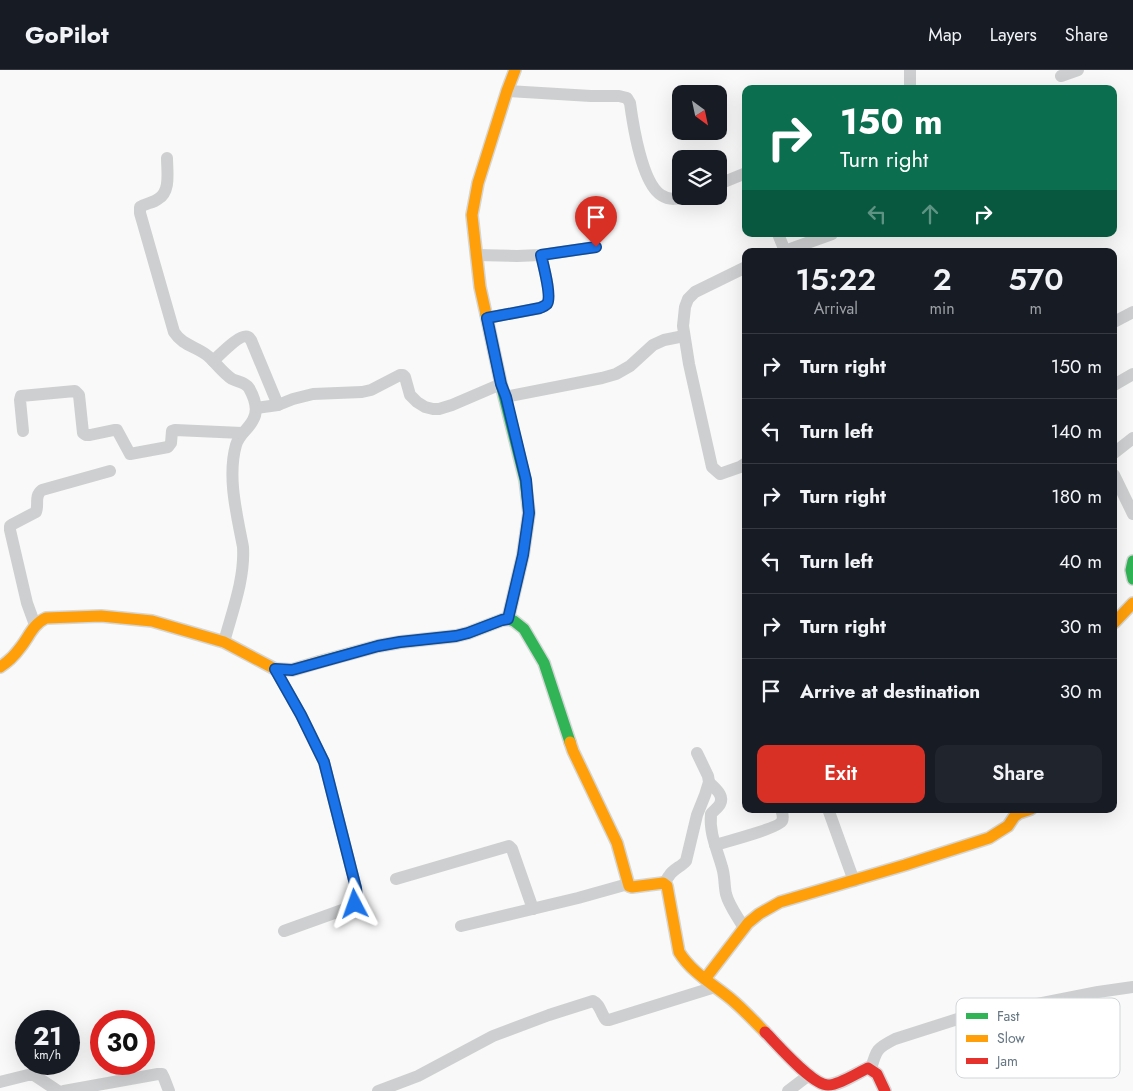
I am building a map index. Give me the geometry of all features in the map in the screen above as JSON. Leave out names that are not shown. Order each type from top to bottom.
[{"type":"street","points":[[508,619],[523,555],[529,513],[526,480],[506,397],[501,384],[480,287],[472,215],[476,191],[515,70]]},
{"type":"street","points":[[910,70],[910,85]]},
{"type":"street","points":[[1061,76],[1078,70]]},
{"type":"street","points":[[507,91],[619,96],[627,98],[630,103],[641,160],[650,184],[660,195],[672,199]]},
{"type":"street","points":[[166,158],[167,188],[160,198],[140,207],[140,213],[174,332],[184,343],[205,354],[230,378],[246,385],[252,395],[256,408],[253,421],[236,442],[232,485],[243,547],[243,557],[238,592],[224,642]]},
{"type":"street","points":[[727,181],[742,175]]},
{"type":"street","points":[[802,248],[826,237]]},
{"type":"street","points":[[476,255],[541,255],[596,247]]},
{"type":"street","points":[[487,318],[540,308],[546,305],[549,295],[541,255]]},
{"type":"street","points":[[742,269],[695,292],[688,299],[685,307],[683,326],[689,364],[712,467],[720,474],[742,466]]},
{"type":"street","points":[[1117,320],[1133,312]]},
{"type":"street","points":[[213,361],[228,346],[245,336],[248,337],[251,340],[278,405]]},
{"type":"street","points":[[506,397],[616,374],[630,366],[653,345],[664,340],[684,336]]},
{"type":"street","points":[[1117,383],[1133,374]]},
{"type":"street","points":[[256,408],[278,405],[313,394],[371,390],[403,375],[407,381],[410,395],[417,402],[425,407],[440,409],[501,384]]},
{"type":"street","points":[[23,431],[21,396],[75,391],[79,395],[83,433],[90,435],[117,430],[130,454],[168,447],[171,443],[171,433],[175,430],[242,433]]},
{"type":"street","points":[[1117,451],[1133,438]]},
{"type":"street","points":[[35,625],[27,603],[10,526],[36,512],[38,493],[42,490],[110,471]]},
{"type":"street","points":[[1117,481],[1133,514]]},
{"type":"street","points":[[1133,561],[1131,570],[1133,579]]},
{"type":"street","points":[[1117,620],[1133,603]]},
{"type":"street","points":[[0,668],[25,642],[39,620],[46,618],[101,616],[152,621],[224,642],[275,669],[292,670],[378,646],[456,636],[508,619],[524,629],[544,664],[573,751],[620,850],[629,886],[665,884]]},
{"type":"street","points":[[275,669],[301,715],[324,762],[357,897],[355,904],[348,908],[284,931]]},
{"type":"street","points":[[665,884],[669,875],[686,861],[697,816],[709,782],[697,753]]},
{"type":"street","points":[[709,782],[720,794],[721,799],[720,805],[711,814],[710,823],[724,876],[727,896],[744,928]]},
{"type":"street","points":[[715,845],[766,830],[779,824],[782,821],[782,813]]},
{"type":"street","points":[[829,813],[854,881]]},
{"type":"street","points":[[378,1091],[418,1076],[493,1036],[549,1015],[593,1001],[597,1004],[604,1018],[608,1020],[710,983],[744,928],[754,916],[780,902],[854,881],[988,838],[1008,826],[1012,813]]},
{"type":"street","points":[[396,879],[509,846],[512,849],[533,909]]},
{"type":"street","points":[[461,926],[628,884]]},
{"type":"street","points":[[665,884],[667,886],[680,952],[691,968],[737,1004],[780,1049],[819,1083],[835,1084],[868,1068],[878,1076],[885,1091]]},
{"type":"street","points":[[1067,998],[1133,987]]},
{"type":"street","points":[[871,1069],[875,1054],[885,1044],[956,1020]]},
{"type":"street","points":[[64,1091],[162,1074],[169,1091]]},
{"type":"street","points":[[0,1082],[34,1075],[58,1091]]},
{"type":"street","points":[[788,1091],[808,1075]]},
{"type":"traffic: fast","points":[[486,314],[525,480],[529,513],[523,555],[508,619]]},
{"type":"traffic: fast","points":[[1133,561],[1131,570],[1133,579]]},
{"type":"traffic: fast","points":[[319,662],[378,646],[456,636],[508,619],[524,629],[544,663],[570,742]]},
{"type":"traffic: slow","points":[[486,314],[480,287],[472,215],[478,183],[515,70]]},
{"type":"traffic: slow","points":[[1117,620],[1133,603]]},
{"type":"traffic: slow","points":[[0,667],[14,656],[34,627],[46,618],[101,616],[152,621],[224,642],[275,669],[292,670],[319,662]]},
{"type":"traffic: slow","points":[[570,742],[617,843],[629,886],[663,883],[667,886],[679,952],[696,972],[735,1003],[765,1032]]},
{"type":"traffic: slow","points":[[705,979],[748,923],[780,902],[989,838],[1008,826],[1019,813]]},
{"type":"traffic: jam","points":[[765,1032],[804,1071],[821,1083],[828,1085],[837,1083],[868,1068],[877,1074],[885,1091]]},
{"type":"route","points":[[355,904],[357,897],[356,888],[328,773],[301,715],[275,669],[292,670],[378,646],[456,636],[508,619],[523,555],[529,513],[526,480],[506,397],[501,384],[487,318],[540,308],[546,305],[549,295],[541,255],[596,247]]}]
